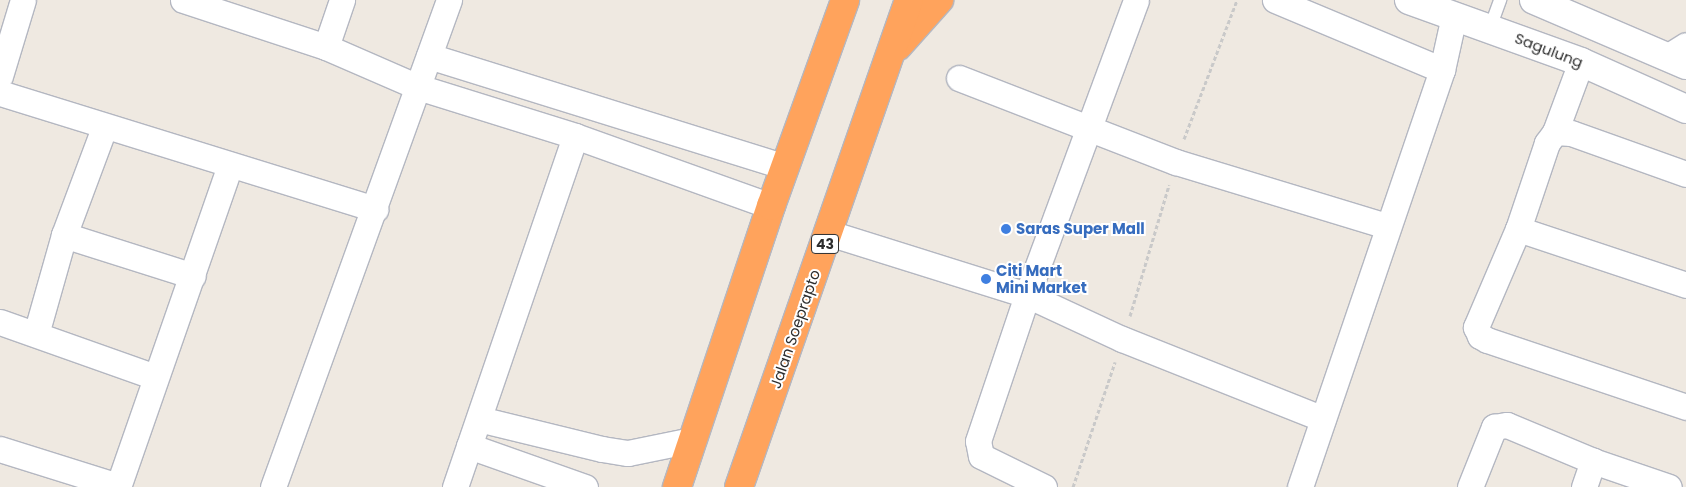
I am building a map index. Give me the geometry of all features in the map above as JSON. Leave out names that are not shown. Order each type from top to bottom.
[{"type":"highway","points":[[677,487],[771,206],[845,0]]},
{"type":"highway","name":"Jalan Soeprapto","points":[[739,487],[909,0]]},
{"type":"highway","points":[[889,56],[938,0]]},
{"type":"street","points":[[23,0],[0,79],[104,128],[375,209]]},
{"type":"street","points":[[183,0],[326,48],[418,87],[575,136],[771,206]]},
{"type":"street","points":[[326,48],[342,0]]},
{"type":"street","points":[[273,487],[449,0]]},
{"type":"street","points":[[1044,487],[992,462],[978,449],[982,422],[1027,294],[1136,0]]},
{"type":"street","points":[[1276,0],[1442,70]]},
{"type":"street","name":"Sagulung","points":[[1409,0],[1581,62],[1686,109]]},
{"type":"street","points":[[1534,0],[1680,56]]},
{"type":"street","points":[[1300,487],[1387,226],[1442,70],[1454,16]]},
{"type":"street","points":[[429,56],[785,167]]},
{"type":"street","points":[[1581,62],[1555,132],[1547,143],[1518,229],[1476,327],[1480,336],[1686,407]]},
{"type":"street","points":[[959,78],[1176,162],[1387,226]]},
{"type":"street","points":[[36,334],[64,235],[104,128]]},
{"type":"street","points":[[1555,132],[1571,133],[1686,174]]},
{"type":"street","points":[[455,487],[575,136]]},
{"type":"street","points":[[721,188],[731,150]]},
{"type":"street","points":[[0,448],[118,487],[230,166]]},
{"type":"street","points":[[1518,229],[1686,285]]},
{"type":"street","points":[[829,233],[1027,294],[1122,339],[1322,419]]},
{"type":"street","points":[[64,235],[193,276]]},
{"type":"street","points":[[0,322],[155,377]]},
{"type":"street","points":[[479,419],[602,449],[628,452],[692,440]]},
{"type":"street","points":[[1470,487],[1494,427],[1507,425],[1593,461],[1669,487]]},
{"type":"street","points":[[469,446],[585,487]]},
{"type":"street","points":[[1584,487],[1593,461]]},
{"type":"lane","points":[[1490,28],[1500,0]]},
{"type":"path","points":[[1073,487],[1122,339],[1176,162],[1237,0]]},
{"type":"place","name":"Saras Super Mall","points":[[1006,229]]},
{"type":"place","name":"Citi Mart Mini Market","points":[[986,279]]}]
